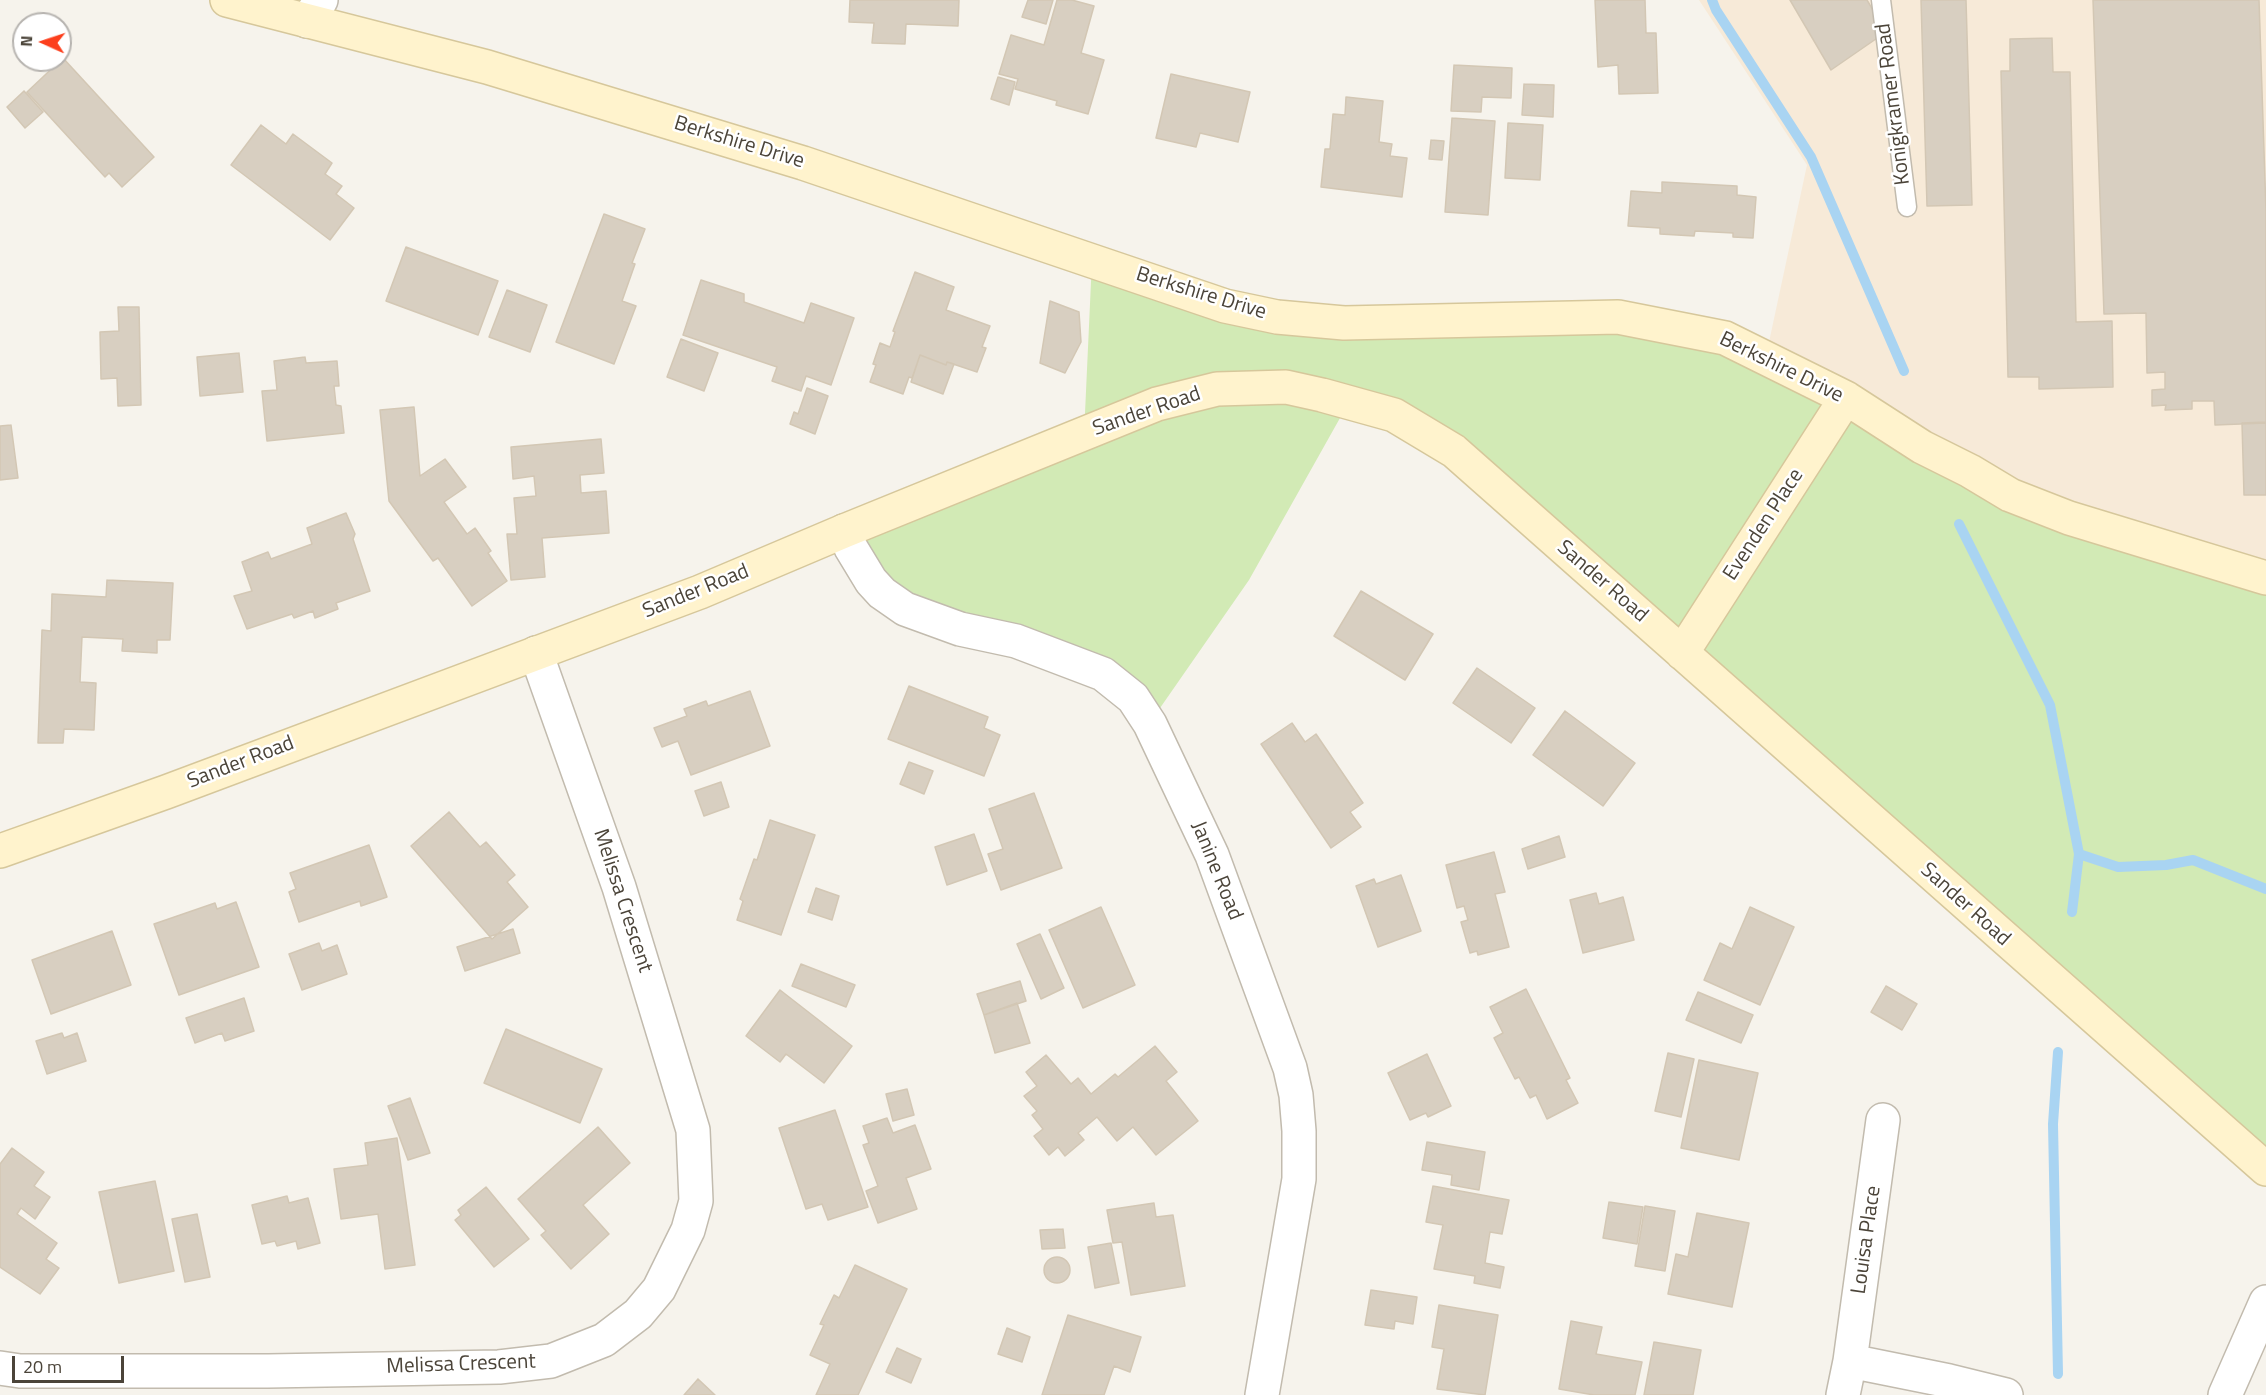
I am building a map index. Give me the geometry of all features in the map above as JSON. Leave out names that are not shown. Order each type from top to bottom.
[{"type":"main road","name":"Berkshire Drive","points":[[227,0],[314,10],[487,67],[803,163],[1225,306],[1277,317],[1344,323],[1618,317],[1725,338],[1845,398],[1922,447],[1970,471],[2010,495],[2069,518],[2266,578]]},
{"type":"main road","name":"Sander Road","points":[[0,851],[166,792],[700,592],[1157,404],[1217,389],[1286,387],[1394,415],[1454,451],[2266,1169]]},
{"type":"main road","name":"Evenden Place","points":[[1682,653],[1845,398]]},
{"type":"street","name":"Janine Road","points":[[844,531],[851,548],[871,581],[904,609],[960,629],[1016,642],[1103,674],[1132,698],[1150,724],[1212,855],[1290,1068],[1296,1095],[1299,1179],[1262,1395]]},
{"type":"street","name":"Melissa Crescent","points":[[0,1368],[20,1371],[268,1371],[499,1367],[551,1361],[604,1340],[638,1314],[659,1289],[688,1230],[696,1201],[693,1130],[619,887],[536,653]]},
{"type":"street","name":"Louisa Place","points":[[1843,1395],[1850,1361],[1883,1120]]},
{"type":"street","points":[[2225,1395],[2266,1302]]},
{"type":"street","points":[[1850,1361],[2006,1395]]},
{"type":"lane","name":"Konigkramer Road","points":[[1881,0],[1907,207]]},
{"type":"shaded area","points":[[1699,0],[2266,0],[2266,581],[2069,522],[1766,356],[1807,165]]},
{"type":"green space","points":[[1092,260],[1224,302],[1689,328],[1920,447],[2266,581],[2266,1170],[1490,482],[1349,402],[1249,580],[1151,721],[1133,696],[907,607],[845,531],[1084,435]]},
{"type":"building","points":[[850,0],[959,0],[958,26],[906,24],[905,44],[872,43],[874,23],[849,22]]},
{"type":"building","points":[[1028,0],[1053,0],[1046,24],[1022,17]]},
{"type":"building","points":[[1057,0],[1072,0],[1094,6],[1081,53],[1104,60],[1088,114],[1056,105],[1057,101],[1015,89],[1018,79],[999,74],[1011,35],[1044,45]]},
{"type":"building","points":[[1595,0],[1645,0],[1646,33],[1656,33],[1658,93],[1619,94],[1618,65],[1598,67]]},
{"type":"building","points":[[1790,0],[1867,0],[1886,32],[1831,70]]},
{"type":"building","points":[[1921,0],[1966,0],[1972,205],[1927,206]]},
{"type":"building","points":[[2093,0],[2259,0],[2266,211],[2266,423],[2215,425],[2214,401],[2192,401],[2192,409],[2165,410],[2166,405],[2152,406],[2152,390],[2165,389],[2165,372],[2147,373],[2146,313],[2104,314]]},
{"type":"building","points":[[2052,38],[2053,72],[2070,72],[2076,322],[2112,321],[2113,387],[2039,389],[2039,377],[2008,377],[2001,71],[2010,71],[2010,39]]},
{"type":"building","points":[[1454,65],[1512,68],[1511,98],[1482,97],[1481,112],[1451,111]]},
{"type":"building","points":[[72,68],[154,157],[122,187],[109,173],[105,177],[27,92],[48,72],[72,72]]},
{"type":"building","points":[[1171,74],[1250,92],[1238,142],[1200,133],[1196,147],[1156,138]]},
{"type":"building","points":[[998,77],[1015,82],[1009,105],[991,99]]},
{"type":"building","points":[[1524,84],[1554,85],[1553,117],[1522,115]]},
{"type":"building","points":[[24,91],[43,112],[25,128],[7,107]]},
{"type":"building","points":[[1346,97],[1383,101],[1379,142],[1392,144],[1390,156],[1407,158],[1402,197],[1321,187],[1325,149],[1330,149],[1333,114],[1345,115]]},
{"type":"building","points":[[1452,118],[1495,121],[1488,215],[1445,212]]},
{"type":"building","points":[[1508,123],[1543,125],[1540,180],[1505,178]]},
{"type":"building","points":[[261,125],[286,144],[293,134],[332,163],[325,174],[342,186],[336,194],[354,208],[330,240],[231,165]]},
{"type":"building","points":[[1431,140],[1444,141],[1442,160],[1429,159]]},
{"type":"building","points":[[1662,182],[1737,186],[1737,195],[1756,197],[1753,238],[1733,237],[1733,233],[1695,231],[1694,236],[1660,234],[1660,228],[1628,226],[1631,191],[1662,193]]},
{"type":"building","points":[[604,214],[645,229],[632,263],[635,264],[622,301],[636,306],[614,364],[556,342]]},
{"type":"building","points":[[406,247],[498,281],[478,335],[386,301]]},
{"type":"building","points":[[915,272],[954,287],[946,310],[990,326],[982,347],[986,348],[977,372],[947,362],[946,365],[920,355],[912,378],[909,377],[903,394],[870,382],[880,343],[890,347],[895,332],[893,331]]},
{"type":"building","points":[[701,280],[744,294],[744,302],[804,323],[811,303],[854,318],[831,385],[806,376],[801,391],[772,381],[777,367],[683,335]]},
{"type":"building","points":[[507,290],[547,305],[530,352],[489,337]]},
{"type":"building","points":[[1050,301],[1079,312],[1081,342],[1065,373],[1040,363]]},
{"type":"building","points":[[118,307],[139,307],[141,405],[118,406],[117,378],[101,379],[100,332],[119,331]]},
{"type":"building","points":[[681,339],[718,353],[704,391],[667,377]]},
{"type":"building","points":[[239,353],[243,392],[200,396],[197,357]]},
{"type":"building","points":[[920,355],[946,365],[947,362],[954,364],[943,394],[911,382]]},
{"type":"building","points":[[305,357],[306,363],[337,361],[339,386],[334,386],[336,405],[341,406],[344,433],[267,441],[262,391],[277,390],[274,361]]},
{"type":"building","points":[[807,388],[828,396],[815,434],[790,424],[794,412],[798,414]]},
{"type":"building","points":[[414,407],[420,476],[445,459],[466,487],[444,502],[467,534],[475,528],[491,551],[488,553],[507,581],[472,606],[438,558],[433,561],[389,501],[380,410]]},
{"type":"building","points":[[2266,422],[2266,495],[2244,495],[2242,423]]},
{"type":"building","points":[[11,425],[18,478],[0,480],[0,426]]},
{"type":"building","points":[[601,439],[604,473],[580,475],[581,493],[606,491],[609,533],[542,538],[545,577],[511,580],[507,534],[517,534],[514,498],[536,496],[534,476],[513,479],[511,447]]},
{"type":"building","points":[[346,513],[355,534],[353,539],[370,591],[336,603],[338,609],[315,618],[313,611],[294,618],[292,614],[247,629],[234,596],[252,591],[242,562],[268,552],[271,559],[312,544],[307,528]]},
{"type":"building","points":[[107,580],[173,583],[170,640],[157,640],[157,653],[122,651],[123,639],[82,637],[80,682],[96,683],[94,730],[64,729],[63,743],[38,743],[42,630],[51,631],[52,594],[106,597]]},
{"type":"building","points":[[1361,591],[1433,634],[1405,680],[1334,636]]},
{"type":"building","points":[[1477,668],[1535,708],[1511,743],[1453,703]]},
{"type":"building","points":[[909,686],[988,717],[984,728],[1000,735],[984,776],[888,739]]},
{"type":"building","points":[[750,691],[770,746],[691,775],[678,741],[662,747],[654,728],[687,716],[684,709],[706,701],[708,706]]},
{"type":"building","points":[[1565,711],[1635,763],[1603,806],[1533,755]]},
{"type":"building","points":[[1292,723],[1305,742],[1316,734],[1363,803],[1350,812],[1361,827],[1331,848],[1261,744]]},
{"type":"building","points":[[909,762],[933,771],[924,794],[900,784]]},
{"type":"building","points":[[721,782],[729,807],[704,816],[695,791]]},
{"type":"building","points":[[1034,793],[1062,868],[1001,890],[988,854],[1003,849],[989,809]]},
{"type":"building","points":[[449,812],[480,847],[486,842],[515,875],[507,882],[528,907],[492,939],[411,846]]},
{"type":"building","points":[[770,820],[815,835],[781,935],[737,920],[743,901],[740,899],[754,859],[757,860]]},
{"type":"building","points":[[974,834],[987,871],[947,885],[935,847]]},
{"type":"building","points":[[1559,836],[1565,857],[1528,869],[1522,849]]},
{"type":"building","points":[[369,845],[387,897],[361,906],[360,901],[299,922],[289,892],[296,889],[290,873]]},
{"type":"building","points":[[1494,852],[1505,892],[1495,894],[1509,947],[1478,955],[1477,951],[1470,953],[1461,922],[1468,920],[1464,906],[1457,908],[1446,865]]},
{"type":"building","points":[[1401,875],[1421,931],[1378,947],[1356,886],[1374,879],[1376,884]]},
{"type":"building","points":[[816,888],[839,896],[832,920],[808,912]]},
{"type":"building","points":[[1596,893],[1599,904],[1623,897],[1634,940],[1583,953],[1570,900]]},
{"type":"building","points":[[236,902],[259,967],[179,995],[154,924],[215,903],[217,909]]},
{"type":"building","points":[[1101,907],[1135,985],[1083,1008],[1049,930]]},
{"type":"building","points":[[1750,907],[1794,927],[1760,1005],[1704,980],[1720,943],[1732,949]]},
{"type":"building","points":[[513,929],[520,953],[465,971],[457,947]]},
{"type":"building","points":[[112,931],[131,985],[51,1014],[32,960]]},
{"type":"building","points":[[1040,934],[1064,988],[1041,999],[1017,944]]},
{"type":"building","points":[[319,943],[322,951],[337,945],[347,974],[302,990],[289,954]]},
{"type":"building","points":[[801,964],[855,985],[846,1007],[792,986]]},
{"type":"building","points":[[1020,981],[1026,1001],[984,1015],[977,994]]},
{"type":"building","points":[[1886,986],[1917,1004],[1902,1030],[1871,1012]]},
{"type":"building","points":[[1526,989],[1570,1078],[1566,1080],[1578,1103],[1547,1119],[1536,1095],[1530,1098],[1519,1077],[1515,1079],[1494,1038],[1503,1033],[1490,1007]]},
{"type":"building","points":[[780,990],[852,1046],[824,1083],[786,1054],[780,1062],[746,1036]]},
{"type":"building","points":[[1698,992],[1753,1015],[1741,1043],[1686,1020]]},
{"type":"building","points":[[244,998],[254,1031],[225,1041],[222,1033],[195,1043],[186,1018]]},
{"type":"building","points":[[1017,1003],[1030,1043],[995,1053],[984,1015]]},
{"type":"building","points":[[506,1029],[602,1069],[580,1123],[484,1083]]},
{"type":"building","points":[[62,1033],[64,1038],[77,1033],[86,1061],[47,1074],[36,1041]]},
{"type":"building","points":[[1155,1046],[1177,1072],[1166,1081],[1198,1121],[1156,1155],[1133,1127],[1117,1141],[1097,1117],[1078,1133],[1084,1140],[1065,1156],[1058,1147],[1049,1155],[1034,1136],[1043,1129],[1032,1115],[1037,1111],[1024,1096],[1037,1086],[1026,1072],[1046,1055],[1071,1084],[1078,1078],[1091,1094],[1115,1074],[1118,1077]]},
{"type":"building","points":[[1668,1053],[1694,1059],[1681,1117],[1655,1111]]},
{"type":"building","points":[[1427,1054],[1451,1106],[1428,1117],[1426,1113],[1410,1120],[1388,1073]]},
{"type":"building","points":[[1699,1060],[1758,1073],[1739,1160],[1681,1148]]},
{"type":"building","points":[[907,1089],[914,1115],[893,1121],[886,1094]]},
{"type":"building","points":[[410,1098],[430,1153],[408,1160],[388,1106]]},
{"type":"building","points":[[835,1110],[868,1207],[828,1220],[822,1204],[806,1209],[779,1128]]},
{"type":"building","points":[[887,1118],[893,1133],[915,1125],[931,1169],[906,1178],[917,1209],[878,1223],[866,1191],[878,1186],[863,1145],[869,1143],[863,1126]]},
{"type":"building","points":[[598,1127],[630,1163],[583,1205],[609,1234],[571,1269],[541,1235],[546,1231],[518,1199]]},
{"type":"building","points":[[397,1138],[415,1265],[385,1269],[378,1214],[341,1219],[334,1169],[368,1165],[365,1143]]},
{"type":"building","points":[[1427,1142],[1485,1152],[1479,1190],[1451,1185],[1452,1175],[1422,1170]]},
{"type":"building","points":[[12,1148],[44,1172],[34,1186],[50,1197],[35,1219],[21,1208],[17,1214],[57,1243],[46,1259],[59,1268],[40,1294],[0,1267],[0,1164]]},
{"type":"building","points":[[155,1181],[174,1271],[119,1283],[99,1192]]},
{"type":"building","points":[[1433,1186],[1509,1200],[1502,1234],[1490,1232],[1485,1263],[1504,1267],[1500,1288],[1474,1283],[1475,1276],[1434,1269],[1443,1225],[1426,1222]]},
{"type":"building","points":[[486,1187],[529,1239],[494,1267],[455,1220],[461,1215],[458,1210]]},
{"type":"building","points":[[287,1196],[289,1203],[308,1198],[320,1243],[298,1249],[296,1241],[277,1246],[275,1241],[262,1244],[252,1205]]},
{"type":"building","points":[[1609,1202],[1643,1207],[1637,1244],[1603,1238]]},
{"type":"building","points":[[1154,1203],[1156,1217],[1173,1215],[1185,1286],[1131,1295],[1122,1242],[1113,1243],[1107,1210]]},
{"type":"building","points":[[1645,1206],[1675,1211],[1665,1271],[1635,1266]]},
{"type":"building","points":[[1697,1213],[1749,1223],[1732,1307],[1668,1294],[1676,1254],[1688,1257]]},
{"type":"building","points":[[197,1214],[210,1277],[185,1282],[172,1219]]},
{"type":"building","points":[[1063,1229],[1065,1248],[1042,1249],[1040,1230]]},
{"type":"building","points":[[1111,1243],[1119,1283],[1095,1288],[1088,1247]]},
{"type":"building","points":[[1057,1257],[1066,1261],[1070,1270],[1066,1279],[1057,1283],[1048,1279],[1044,1270],[1048,1261]]},
{"type":"building","points":[[855,1265],[907,1289],[858,1395],[816,1395],[830,1364],[810,1355],[824,1325],[820,1324],[834,1295],[839,1298]]},
{"type":"building","points":[[1371,1290],[1417,1297],[1413,1324],[1395,1321],[1394,1329],[1365,1325]]},
{"type":"building","points":[[1439,1305],[1498,1315],[1485,1395],[1437,1389],[1444,1349],[1432,1347]]},
{"type":"building","points":[[1068,1315],[1141,1337],[1130,1372],[1114,1366],[1104,1395],[1042,1395]]},
{"type":"building","points":[[1571,1321],[1602,1327],[1596,1354],[1642,1362],[1635,1395],[1594,1395],[1559,1389]]},
{"type":"building","points":[[1007,1328],[1030,1337],[1022,1362],[998,1354]]},
{"type":"building","points":[[1654,1342],[1701,1350],[1693,1395],[1644,1395]]},
{"type":"building","points":[[897,1348],[921,1359],[911,1383],[886,1372]]},
{"type":"building","points":[[698,1379],[715,1395],[684,1395]]},
{"type":"waterway","points":[[1712,0],[1716,10],[1811,157],[1904,371]]},
{"type":"waterway","points":[[1959,524],[2050,705],[2079,854],[2118,867],[2166,865],[2193,860],[2266,889]]},
{"type":"waterway","points":[[2072,912],[2079,854]]},
{"type":"waterway","points":[[2058,1052],[2053,1124],[2058,1374]]}]
